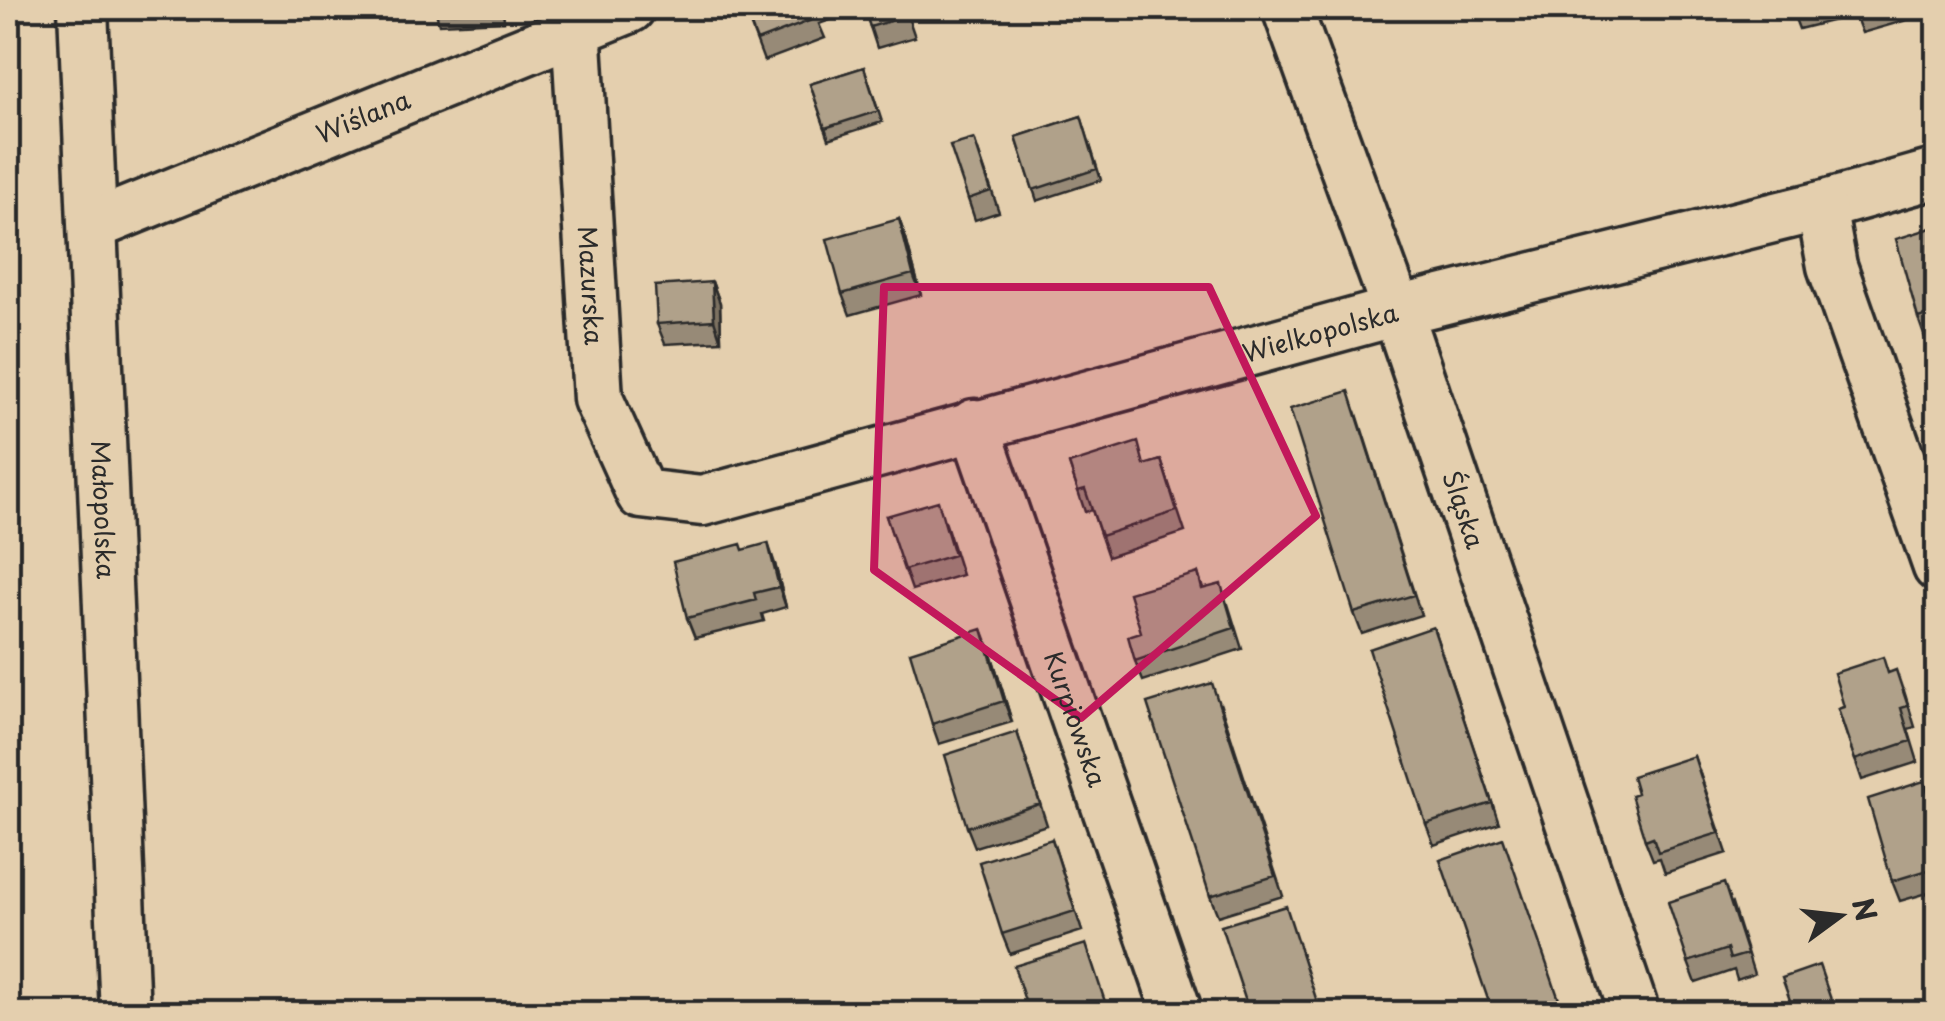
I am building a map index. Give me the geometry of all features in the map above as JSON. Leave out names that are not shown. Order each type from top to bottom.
[{"type":"street","name":"Małopolska","points":[[83,8],[125,1014]]},
{"type":"street","name":"Wiślana","points":[[94,225],[576,19],[630,8]]},
{"type":"street","name":"Śląska","points":[[1287,8],[1397,311],[1635,1014]]},
{"type":"street","name":"Mazurska","points":[[576,19],[598,399],[640,494],[702,501]]},
{"type":"street","name":"Wielkopolska","points":[[702,501],[1397,311],[1821,206],[1938,173]]},
{"type":"street","points":[[1821,206],[1832,266],[1938,567]]},
{"type":"street","name":"Kurpiowska","points":[[974,424],[1178,1014]]},
{"type":"highlighted area","points":[[884,287],[1209,287],[1316,516],[1081,718],[874,570]]},
{"type":"building","points":[[435,8],[500,8],[500,10],[435,13]]},
{"type":"building","points":[[744,8],[813,8],[817,18],[757,41]]},
{"type":"building","points":[[864,8],[904,8],[907,16],[870,27]]},
{"type":"building","points":[[864,67],[878,111],[825,128],[810,84]]},
{"type":"building","points":[[1081,116],[1097,169],[1033,190],[1016,137]]},
{"type":"building","points":[[974,139],[991,191],[968,199],[950,146]]},
{"type":"building","points":[[899,219],[913,274],[842,294],[827,239]]},
{"type":"building","points":[[1938,226],[1938,312],[1918,318],[1896,239]]},
{"type":"building","points":[[712,282],[714,320],[657,324],[655,286]]},
{"type":"building","points":[[1349,391],[1414,595],[1354,613],[1290,409]]},
{"type":"building","points":[[1138,442],[1144,465],[1161,460],[1177,511],[1101,536],[1085,489],[1078,491],[1069,464]]},
{"type":"building","points":[[938,501],[954,555],[904,570],[886,516]]},
{"type":"building","points":[[768,543],[779,587],[754,593],[756,600],[687,618],[673,562],[741,544],[743,550]]},
{"type":"building","points":[[1198,573],[1202,589],[1221,584],[1234,628],[1135,661],[1128,636],[1141,632],[1129,593]]},
{"type":"building","points":[[1433,627],[1492,803],[1426,824],[1369,649]]},
{"type":"building","points":[[982,629],[1004,701],[932,724],[910,652]]},
{"type":"building","points":[[1883,657],[1888,673],[1896,670],[1908,706],[1901,708],[1911,741],[1855,760],[1838,709],[1844,707],[1834,673]]},
{"type":"building","points":[[1212,683],[1275,876],[1210,896],[1147,703]]},
{"type":"building","points":[[1017,732],[1040,804],[967,827],[945,755]]},
{"type":"building","points":[[1694,756],[1719,833],[1658,852],[1653,837],[1645,840],[1631,795],[1637,793],[1632,776]]},
{"type":"building","points":[[1924,781],[1930,798],[1938,798],[1938,867],[1892,881],[1868,799]]},
{"type":"building","points":[[1503,838],[1564,1014],[1493,1014],[1440,860]]},
{"type":"building","points":[[1052,839],[1075,911],[1002,934],[979,862]]},
{"type":"building","points":[[1724,883],[1747,954],[1730,959],[1727,949],[1688,962],[1668,902]]},
{"type":"building","points":[[1286,906],[1321,1014],[1250,1014],[1221,926]]},
{"type":"building","points":[[1086,944],[1109,1014],[1029,1014],[1014,966]]},
{"type":"building","points":[[1819,965],[1836,1014],[1795,1014],[1782,978]]}]
